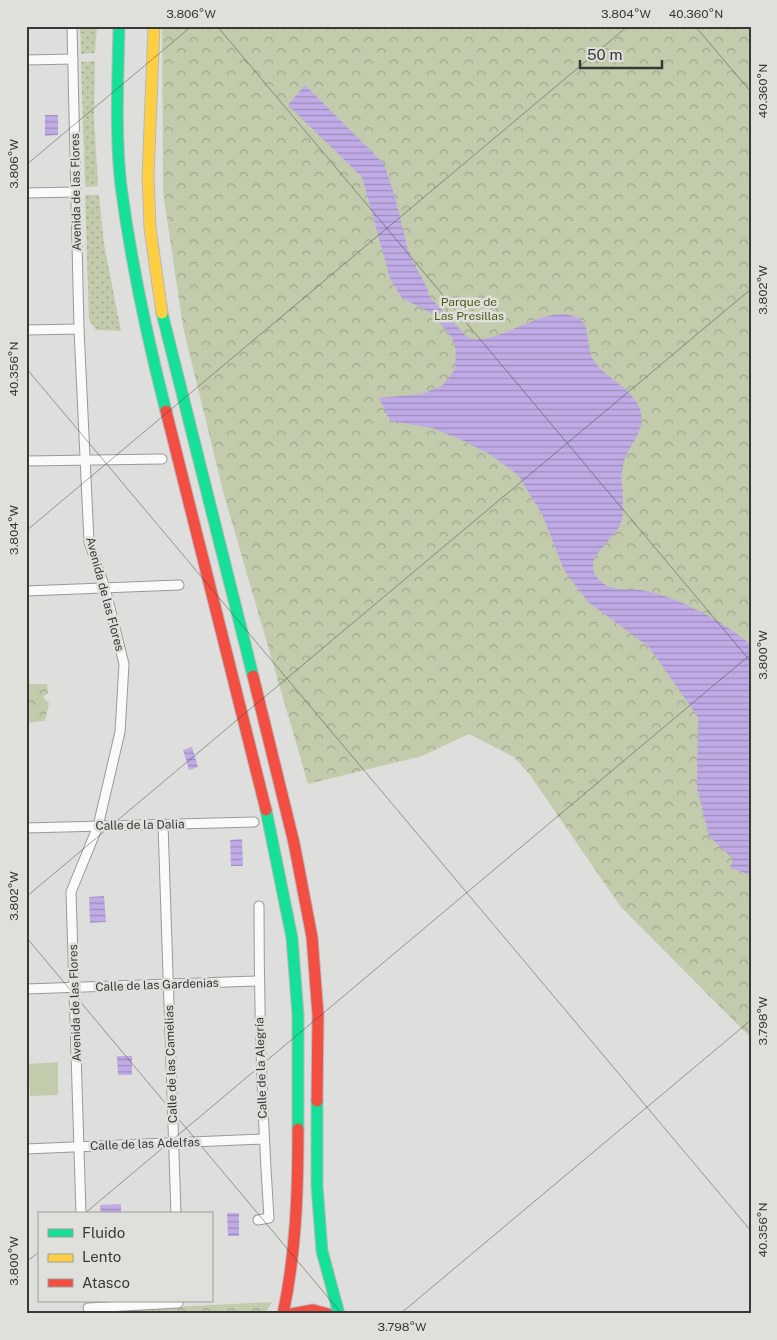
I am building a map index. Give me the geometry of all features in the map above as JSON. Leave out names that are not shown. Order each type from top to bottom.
[{"type":"highway","points":[[120,26],[118,118],[121,185],[142,315],[275,846],[292,938],[298,1015],[298,1189],[292,1273],[283,1314]]},
{"type":"highway","points":[[154,26],[148,176],[155,272],[162,312],[294,843],[312,937],[318,1015],[317,1186],[322,1251],[339,1314]]},
{"type":"highway","points":[[291,1314],[313,1310],[328,1314]]},
{"type":"street","name":"Avenida de las Flores","points":[[72,26],[79,329],[89,542],[105,588],[124,664],[120,732],[98,826],[71,892],[81,1212]]},
{"type":"street","points":[[26,60],[73,59]]},
{"type":"street","points":[[26,193],[76,192]]},
{"type":"street","points":[[26,330],[79,329]]},
{"type":"street","points":[[26,461],[162,459]]},
{"type":"street","points":[[26,590],[179,585]]},
{"type":"street","name":"Calle de la Dalia","points":[[26,828],[254,822]]},
{"type":"street","name":"Calle de las Camelias","points":[[163,824],[176,1212]]},
{"type":"street","name":"Calle de la Alegría","points":[[258,906],[258,981],[269,1218],[258,1220]]},
{"type":"street","name":"Calle de las Gardenias","points":[[26,989],[258,981]]},
{"type":"street","name":"Calle de las Adelfas","points":[[26,1148],[174,1144],[264,1139]]},
{"type":"street","points":[[88,1308],[178,1302]]},
{"type":"green space","points":[[80,26],[97,26],[95,53],[81,54]]},
{"type":"green space","name":"Parque de Las Presillas","points":[[162,26],[751,26],[751,1038],[620,906],[530,775],[514,757],[469,734],[422,756],[308,784],[224,495],[183,327],[163,192]]},
{"type":"green space","points":[[95,61],[94,118],[98,186],[85,187],[81,62]]},
{"type":"green space","points":[[85,195],[99,195],[104,244],[121,331],[96,330],[89,320]]},
{"type":"green space","points":[[26,684],[47,684],[48,693],[43,697],[49,703],[45,721],[26,723]]},
{"type":"green space","points":[[58,1062],[58,1095],[30,1096],[28,1064]]},
{"type":"green space","points":[[272,1302],[265,1314],[96,1314],[96,1311]]},
{"type":"shaded area","points":[[305,85],[384,164],[395,197],[409,254],[428,290],[428,295],[466,336],[477,339],[490,338],[552,315],[566,314],[580,319],[586,327],[590,351],[594,361],[633,397],[638,405],[642,420],[623,465],[622,518],[617,531],[598,553],[593,566],[594,573],[604,584],[611,588],[636,589],[683,603],[714,619],[741,636],[751,645],[751,866],[748,874],[730,868],[733,859],[709,836],[697,788],[698,717],[649,647],[588,602],[564,570],[542,514],[518,475],[491,455],[464,441],[432,428],[390,421],[379,398],[422,394],[443,385],[455,369],[456,350],[452,338],[431,313],[402,298],[390,278],[362,177],[288,105]]},
{"type":"shaded area","points":[[45,115],[58,115],[58,135],[45,136]]},
{"type":"shaded area","points":[[192,747],[198,767],[189,770],[183,750]]},
{"type":"shaded area","points":[[242,839],[243,866],[231,866],[230,840]]},
{"type":"shaded area","points":[[104,896],[106,922],[90,923],[89,897]]},
{"type":"shaded area","points":[[117,1056],[132,1056],[132,1075],[118,1075]]},
{"type":"shaded area","points":[[121,1204],[121,1212],[101,1212],[100,1205]]},
{"type":"shaded area","points":[[227,1213],[239,1213],[239,1236],[228,1236]]},
{"type":"traffic: fast","points":[[119,26],[117,126],[121,186],[140,299],[166,411]]},
{"type":"traffic: fast","points":[[162,313],[253,676]]},
{"type":"traffic: fast","points":[[266,810],[292,938],[298,1015],[298,1129]]},
{"type":"traffic: fast","points":[[317,1101],[317,1186],[322,1251],[339,1314]]},
{"type":"traffic: slow","points":[[154,26],[148,176],[150,228],[162,313]]},
{"type":"traffic: jam","points":[[166,411],[266,810]]},
{"type":"traffic: jam","points":[[253,676],[294,843],[312,937],[318,1015],[317,1101]]},
{"type":"traffic: jam","points":[[283,1314],[291,1268],[295,1222],[298,1129]]},
{"type":"traffic: jam","points":[[291,1314],[313,1310],[328,1314]]}]
